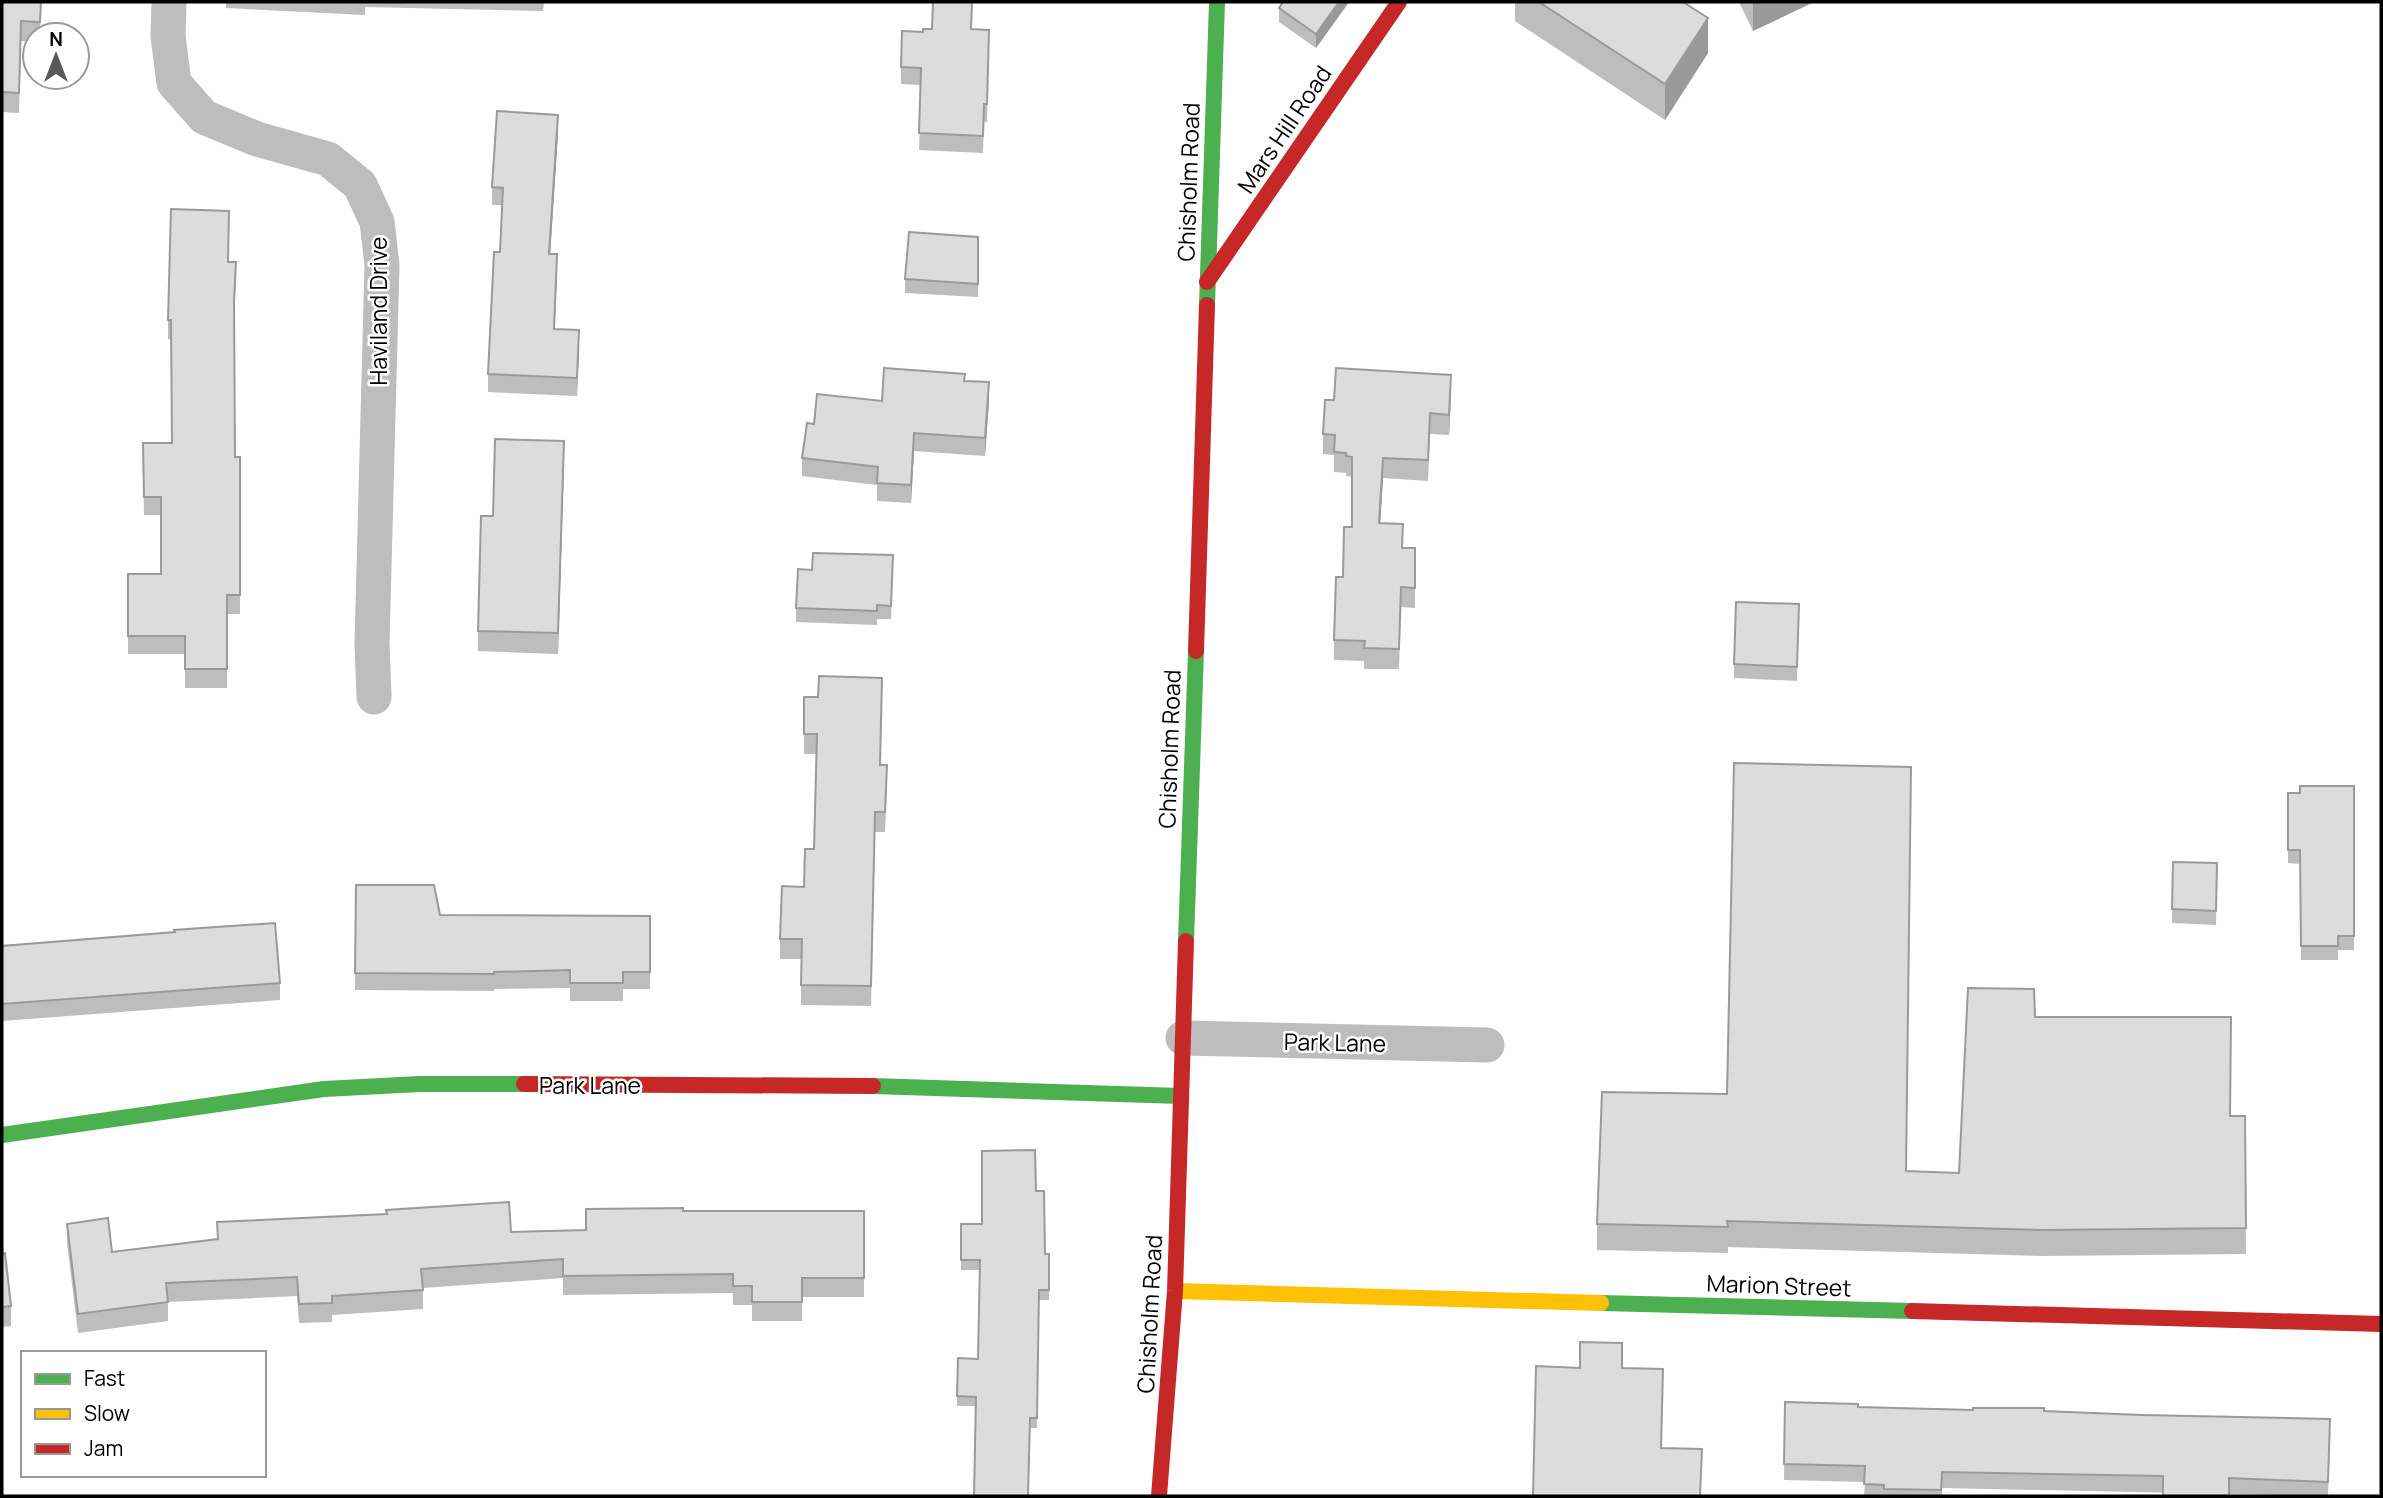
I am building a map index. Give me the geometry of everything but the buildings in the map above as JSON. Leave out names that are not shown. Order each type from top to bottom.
[{"type":"street","name":"Haviland Drive","points":[[169,2],[168,36],[174,83],[204,117],[257,139],[328,159],[360,185],[377,222],[382,265],[372,643],[374,697]]},
{"type":"street","name":"Chisholm Road","points":[[1159,1496],[1175,1291],[1217,2]]},
{"type":"street","name":"Mars Hill Road","points":[[1207,282],[1399,2]]},
{"type":"street","name":"Park Lane","points":[[1183,1038],[1487,1045]]},
{"type":"street","name":"Park Lane","points":[[2,1135],[324,1089],[421,1084],[868,1086],[1181,1096]]},
{"type":"street","name":"Marion Street","points":[[1175,1291],[2381,1324]]},
{"type":"traffic: fast","points":[[1207,305],[1217,2]]},
{"type":"traffic: fast","points":[[1186,941],[1196,651]]},
{"type":"traffic: fast","points":[[2,1135],[324,1089],[420,1084],[524,1084]]},
{"type":"traffic: fast","points":[[873,1086],[1181,1096]]},
{"type":"traffic: fast","points":[[1601,1303],[1912,1311]]},
{"type":"traffic: slow","points":[[1175,1291],[1601,1303]]},
{"type":"traffic: jam","points":[[1207,282],[1399,2]]},
{"type":"traffic: jam","points":[[1196,651],[1207,305]]},
{"type":"traffic: jam","points":[[1159,1496],[1175,1291],[1186,941]]},
{"type":"traffic: jam","points":[[524,1084],[873,1086]]},
{"type":"traffic: jam","points":[[1912,1311],[2381,1324]]}]
